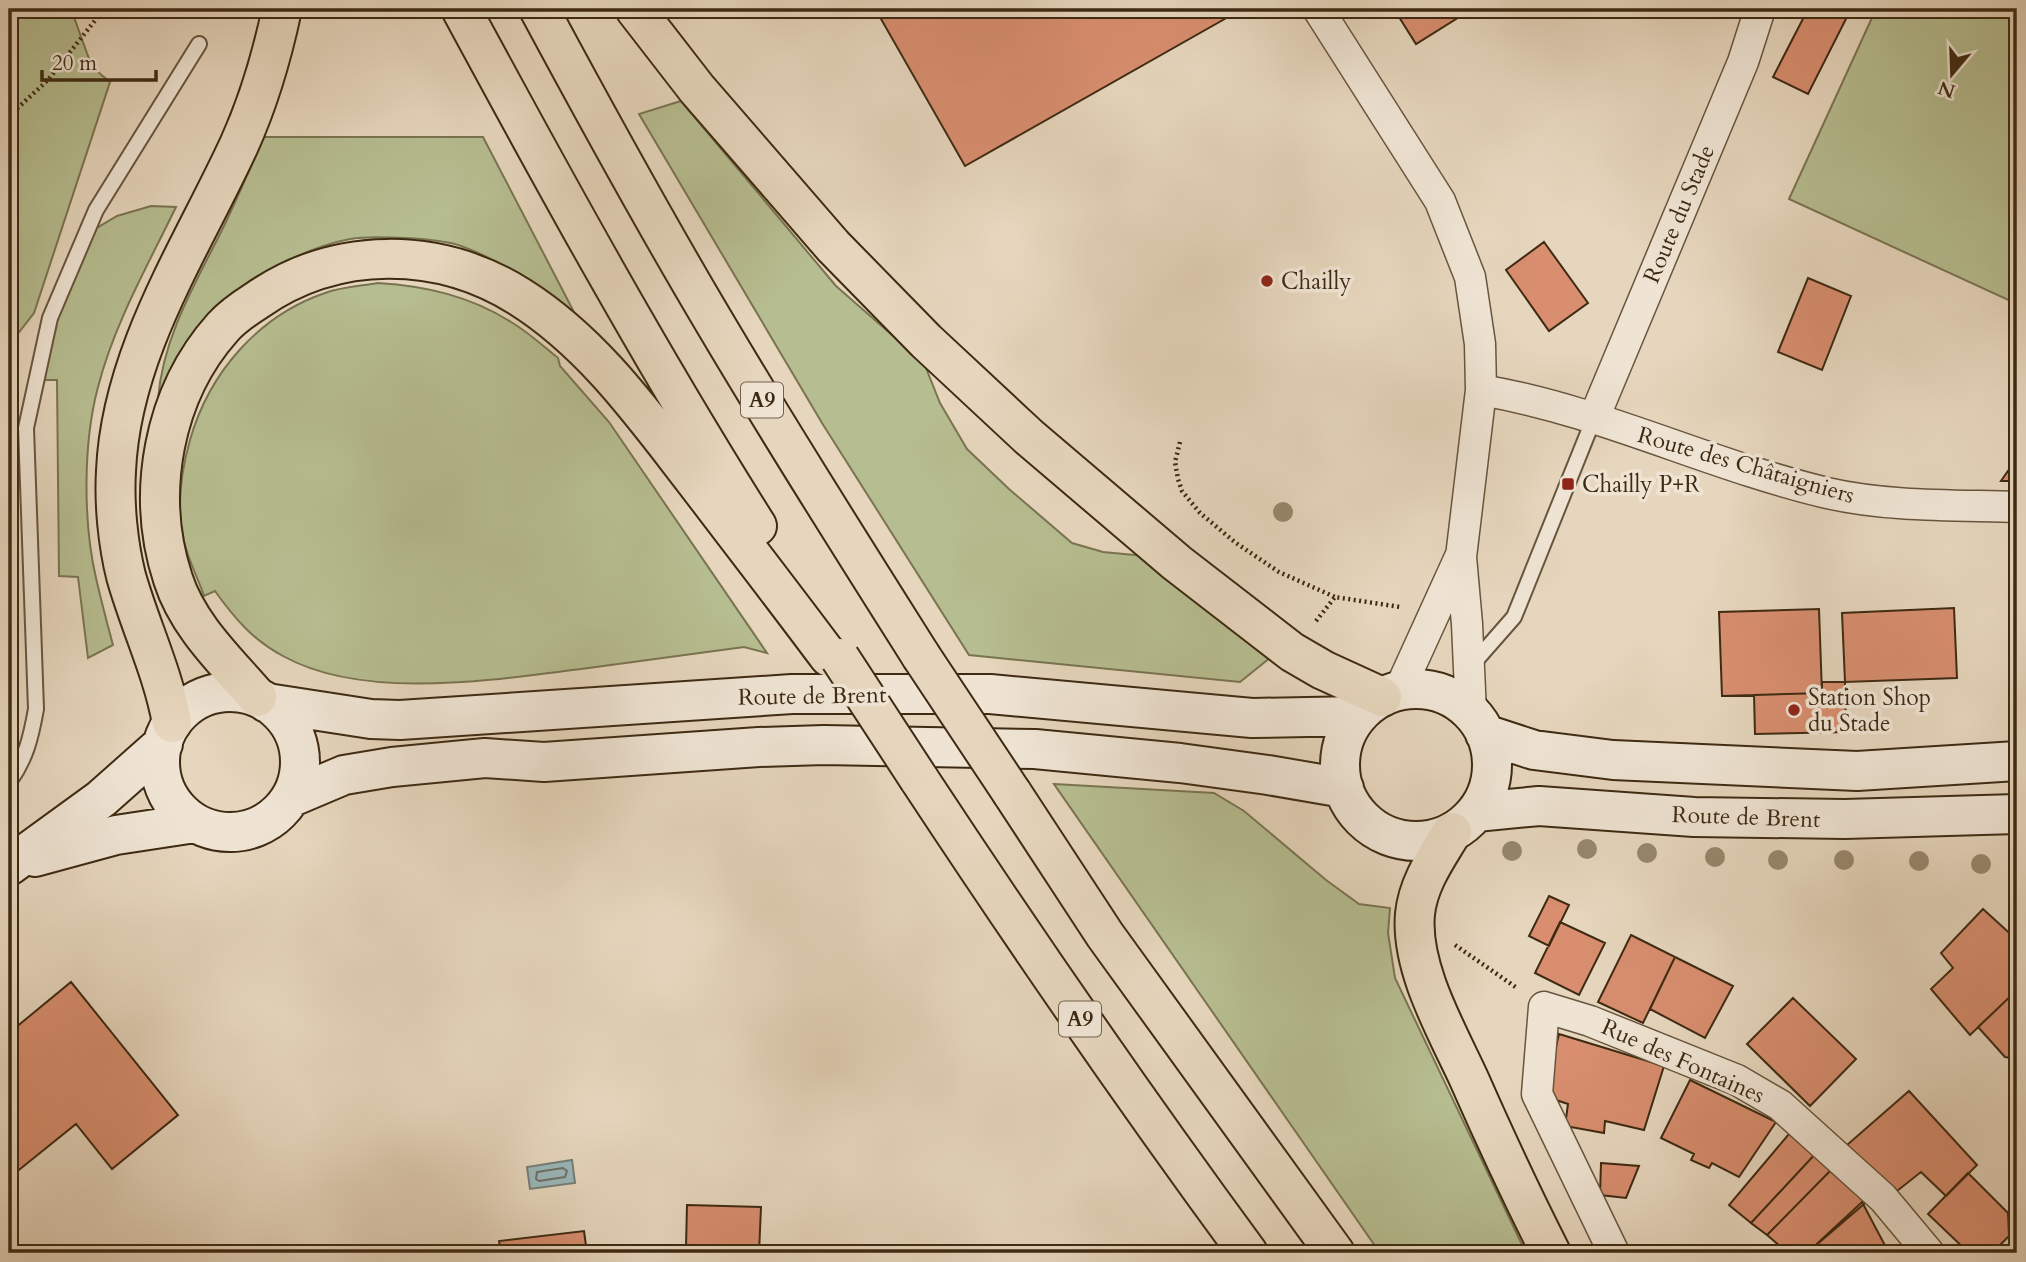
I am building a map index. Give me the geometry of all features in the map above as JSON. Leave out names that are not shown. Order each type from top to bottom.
[{"type":"highway","points":[[167,733],[167,695],[126,575],[116,470],[129,390],[143,346],[240,143],[268,71],[282,9]]},
{"type":"highway","name":"A9","points":[[461,9],[550,172],[739,498],[843,668],[1052,980],[1142,1109],[1248,1253]]},
{"type":"highway","name":"A9","points":[[539,9],[694,288],[921,656],[1105,934],[1335,1253]]},
{"type":"highway","points":[[635,9],[697,89],[833,246],[926,341],[1029,437],[1177,563],[1292,652],[1380,701]]},
{"type":"highway","points":[[262,700],[204,636],[180,598],[173,579],[164,547],[160,506],[160,480],[168,432],[179,396],[191,371],[225,325],[269,292],[293,279],[318,269],[366,259],[415,259],[478,276],[520,297],[579,343],[651,424],[843,668]]},
{"type":"highway","points":[[1464,822],[1432,865],[1420,892],[1414,931],[1418,951],[1432,995],[1517,1187],[1551,1253]]},
{"type":"main road","points":[[1419,689],[1438,692],[1456,700],[1478,723],[1492,754],[1491,774],[1486,794],[1464,822],[1434,838],[1397,838],[1379,831],[1364,820],[1352,806],[1340,769],[1341,750],[1347,732],[1380,701],[1419,689]]},
{"type":"main road","points":[[11,865],[101,799],[192,704],[218,693],[233,692],[262,700],[287,721],[298,745],[300,771],[292,797]]},
{"type":"main road","name":"Route de Brent","points":[[262,700],[371,719],[400,720],[792,694],[990,694],[1252,718],[1380,701]]},
{"type":"main road","points":[[1478,723],[1534,750],[1627,761],[1857,771],[2017,761]]},
{"type":"main road","points":[[167,733],[160,759],[165,789],[183,814],[195,823],[221,832],[249,830],[273,818],[292,797],[344,775],[393,766],[485,758],[544,762],[759,747],[824,745],[1035,749],[1180,763],[1344,788]]},
{"type":"main road","name":"Route de Brent","points":[[1464,822],[1539,806],[1694,817],[1804,819],[2017,814]]},
{"type":"main road","points":[[11,865],[116,835],[195,823]]},
{"type":"street","points":[[1318,9],[1440,201],[1470,277],[1480,344],[1481,390],[1461,557],[1470,667],[1478,723]]},
{"type":"street","name":"Route du Stade","points":[[1594,418],[1737,75],[1760,9]]},
{"type":"street","name":"Route des Châtaigniers","points":[[1481,390],[1515,396],[1594,418],[1689,452],[1827,493],[1914,504],[2017,506]]},
{"type":"street","points":[[1380,701],[1433,614],[1461,557]]},
{"type":"street","points":[[1544,1007],[1537,1094],[1614,1253]]},
{"type":"street","name":"Rue des Fontaines","points":[[1544,1007],[1590,1021],[1737,1080],[1780,1105],[1883,1198],[1929,1253]]},
{"type":"lane","points":[[9,782],[21,764],[30,742],[36,709],[26,428],[50,318],[96,211],[199,44]]},
{"type":"lane","points":[[1470,667],[1514,617],[1594,418]]},
{"type":"path","points":[[9,117],[48,80],[104,9]]},
{"type":"path","points":[[1180,442],[1175,462],[1182,491],[1200,513],[1236,543],[1279,572],[1335,597],[1382,603],[1433,614]]},
{"type":"path","points":[[1314,623],[1335,597]]},
{"type":"path","points":[[1415,911],[1440,913],[1446,939],[1544,1007]]},
{"type":"green space","points":[[9,9],[71,9],[92,67],[110,82],[34,313],[9,345]]},
{"type":"green space","points":[[1876,9],[2017,9],[2017,304],[1789,199]]},
{"type":"green space","points":[[681,101],[836,286],[924,363],[940,403],[967,449],[1009,489],[1072,543],[1103,552],[1145,556],[1271,657],[1240,682],[969,655],[822,423],[639,114]]},
{"type":"green space","points":[[264,137],[483,137],[575,314],[506,267],[461,246],[406,238],[350,239],[286,262],[223,302],[188,340],[158,399],[166,354],[173,333]]},
{"type":"green space","points":[[151,206],[176,207],[113,340],[93,409],[86,482],[89,532],[96,578],[113,645],[88,658],[78,577],[59,576],[57,380],[37,380],[50,318],[85,235],[117,216]]},
{"type":"green space","points":[[378,283],[430,290],[480,305],[517,326],[558,358],[560,366],[609,422],[767,653],[744,647],[469,682],[389,683],[351,679],[315,670],[283,656],[245,628],[215,591],[204,596],[186,548],[180,503],[182,477],[190,440],[210,392],[223,370],[240,350],[278,316],[325,293]]},
{"type":"green space","points":[[1054,784],[1214,793],[1244,811],[1359,904],[1390,908],[1388,933],[1395,978],[1526,1253],[1380,1253]]},
{"type":"water","points":[[572,1160],[575,1183],[530,1189],[527,1167]]},
{"type":"building","points":[[883,9],[1235,9],[1237,12],[965,166],[877,12]]},
{"type":"building","points":[[1394,9],[1472,9],[1416,44]]},
{"type":"building","points":[[1808,9],[1851,9],[1808,94],[1773,77]]},
{"type":"building","points":[[1544,242],[1588,303],[1549,331],[1506,270]]},
{"type":"building","points":[[1808,278],[1851,296],[1822,370],[1778,352]]},
{"type":"building","points":[[2017,458],[2017,481],[2001,481]]},
{"type":"building","points":[[1954,608],[1957,678],[1845,682],[1842,613]]},
{"type":"building","points":[[1819,609],[1822,693],[1722,696],[1719,612]]},
{"type":"building","points":[[1822,682],[1845,682],[1846,732],[1755,734],[1754,695],[1822,693]]},
{"type":"building","points":[[1549,896],[1569,905],[1549,946],[1529,936]]},
{"type":"building","points":[[1983,909],[2017,940],[2017,990],[1970,1035],[1931,989],[1953,968],[1941,953]]},
{"type":"building","points":[[1560,922],[1605,943],[1579,995],[1535,973]]},
{"type":"building","points":[[1631,935],[1675,957],[1643,1023],[1598,1002]]},
{"type":"building","points":[[1675,957],[1733,986],[1705,1038],[1650,1009]]},
{"type":"building","points":[[71,982],[178,1115],[112,1169],[76,1124],[9,1178],[9,1033]]},
{"type":"building","points":[[2017,990],[2017,1059],[2005,1057],[1978,1027]]},
{"type":"building","points":[[1793,998],[1856,1059],[1810,1106],[1747,1044]]},
{"type":"building","points":[[1559,1034],[1664,1066],[1644,1130],[1605,1121],[1604,1133],[1565,1126],[1568,1104],[1544,1096]]},
{"type":"building","points":[[1690,1080],[1776,1122],[1739,1177],[1712,1163],[1709,1168],[1691,1160],[1694,1154],[1661,1138]]},
{"type":"building","points":[[1909,1091],[1977,1165],[1946,1196],[1921,1172],[1892,1195],[1847,1145]]},
{"type":"building","points":[[1794,1128],[1818,1151],[1751,1223],[1729,1205]]},
{"type":"building","points":[[1818,1151],[1835,1166],[1767,1235],[1751,1223]]},
{"type":"building","points":[[1601,1163],[1639,1166],[1626,1198],[1600,1195]]},
{"type":"building","points":[[1835,1166],[1871,1198],[1807,1253],[1788,1253],[1767,1235]]},
{"type":"building","points":[[1968,1173],[2008,1213],[2009,1236],[1992,1253],[1969,1253],[1928,1214]]},
{"type":"building","points":[[1862,1202],[1889,1253],[1807,1253]]},
{"type":"building","points":[[687,1205],[761,1207],[759,1253],[646,1253],[646,1245],[686,1247]]},
{"type":"building","points":[[2011,1206],[2017,1207],[2017,1240],[2009,1236],[2008,1213]]},
{"type":"building","points":[[584,1231],[587,1253],[501,1253],[499,1241]]},
{"type":"place","name":"Chailly","points":[[1267,281]]},
{"type":"place","name":"Chailly P+R","points":[[1568,484]]},
{"type":"place","name":"Station Shop du Stade","points":[[1794,710]]}]
